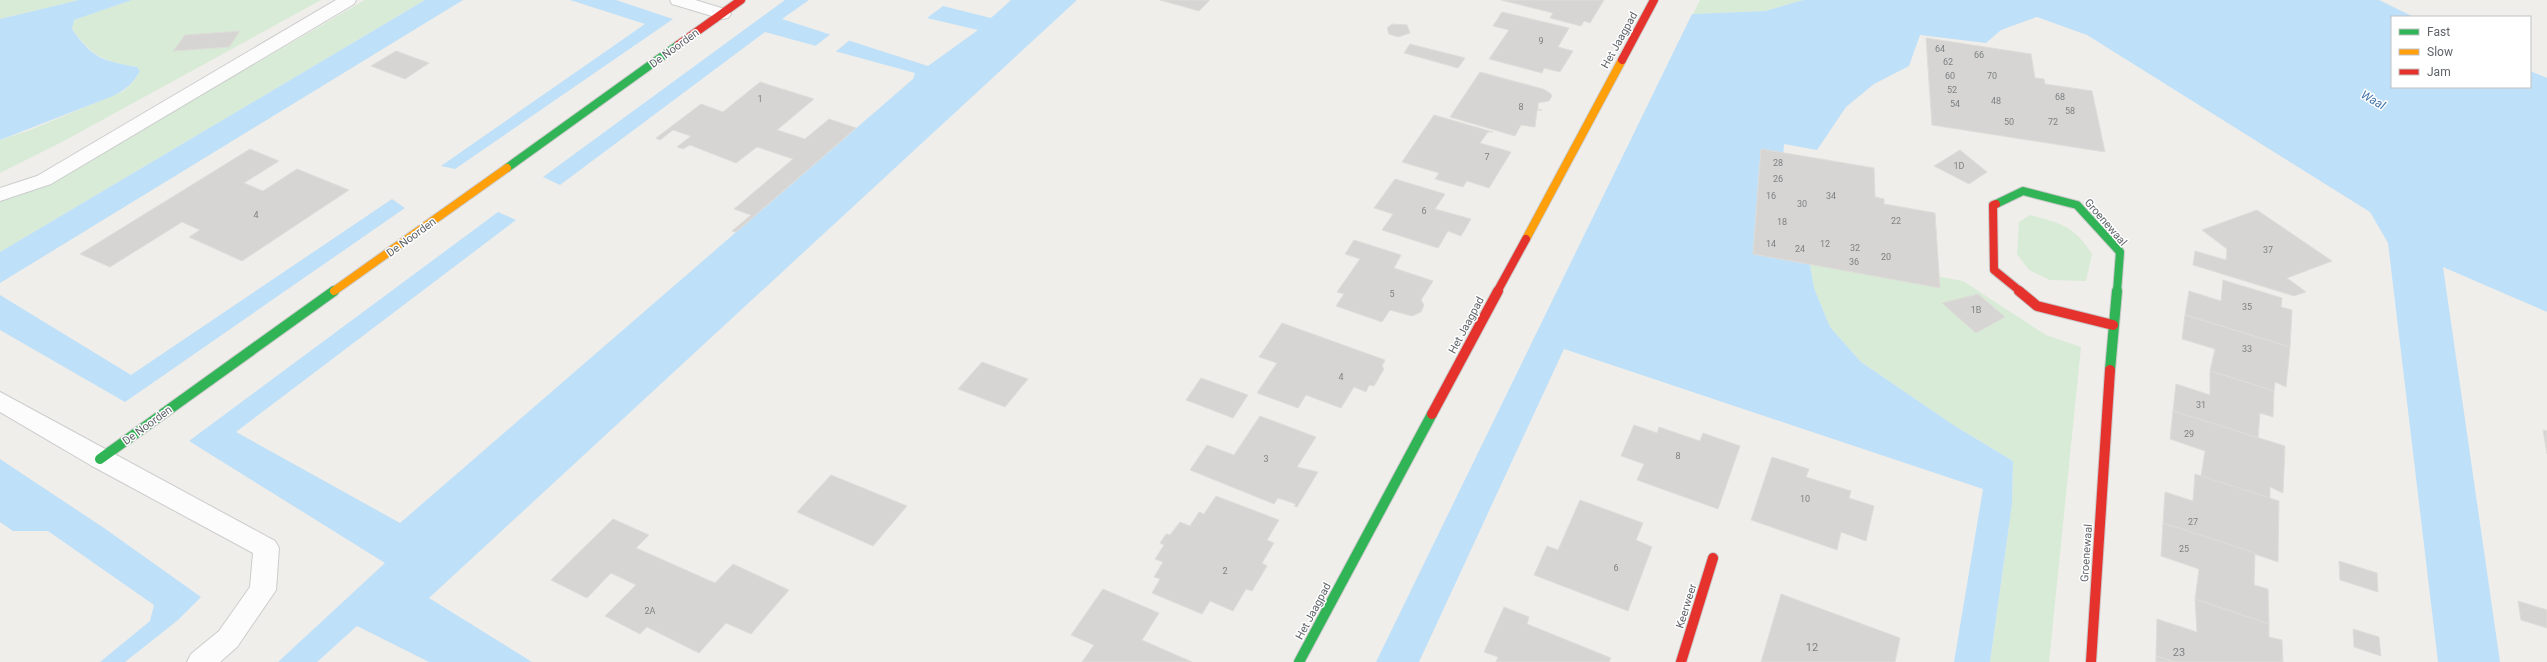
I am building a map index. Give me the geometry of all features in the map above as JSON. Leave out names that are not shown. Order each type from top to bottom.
[{"type":"street","points":[[0,195],[44,180],[330,6],[348,0]]},
{"type":"street","points":[[678,0],[722,14]]},
{"type":"street","name":"De Noorden","points":[[100,459],[741,0]]},
{"type":"street","name":"Het Jaagpad","points":[[1299,662],[1654,0]]},
{"type":"street","name":"Groenewaal","points":[[2091,662],[2112,325],[2120,252],[2077,205],[2023,191],[1993,205],[1994,270],[2037,306],[2112,325]]},
{"type":"street","points":[[0,401],[100,459],[266,548],[263,590],[228,639],[201,662]]},
{"type":"street","name":"Keerweer","points":[[1681,662],[1713,558]]},
{"type":"green space","points":[[0,0],[79,0],[0,19]]},
{"type":"green space","points":[[132,0],[321,0],[62,142],[0,173],[0,140],[30,130],[124,91],[134,81],[140,71],[137,67],[107,60],[93,52],[72,29],[74,20]]},
{"type":"green space","points":[[365,0],[425,0],[0,252],[0,197],[30,190],[184,105]]},
{"type":"green space","points":[[1700,0],[1803,0],[1765,11],[1693,14]]},
{"type":"green space","points":[[2030,215],[2058,223],[2073,231],[2079,237],[2092,254],[2086,281],[2050,280],[2029,270],[2017,254],[2019,222]]},
{"type":"green space","points":[[1808,253],[1963,281],[2046,335],[2081,347],[2049,662],[1990,662],[2012,504],[2013,461],[1955,426],[1861,362],[1830,327],[1814,288]]},
{"type":"water","points":[[79,0],[132,0],[74,20],[72,29],[79,39],[99,57],[115,63],[137,67],[140,71],[135,80],[113,96],[0,140],[0,19]]},
{"type":"water","points":[[425,0],[463,0],[0,283],[0,252]]},
{"type":"water","points":[[570,0],[616,0],[673,19],[455,169],[441,166],[645,24]]},
{"type":"water","points":[[785,0],[809,0],[782,19],[928,66],[978,30],[927,18],[943,6],[991,18],[1011,0],[1077,0],[429,598],[532,662],[429,662],[357,626],[317,662],[278,662],[385,563],[189,441],[498,212],[516,220],[236,432],[400,523],[913,79],[915,73],[765,32],[560,185],[543,177]]},
{"type":"water","name":"Waal","points":[[1803,0],[2379,0],[2412,16],[2391,16],[2391,88],[2531,88],[2531,71],[2547,78],[2547,312],[2443,267],[2500,662],[2438,662],[2388,243],[2370,212],[2087,35],[2037,17],[2001,30],[1986,43],[1920,35],[1909,66],[1874,84],[1846,107],[1817,150],[1784,144],[1777,247],[1808,253],[1814,288],[1830,327],[1861,362],[1955,426],[2013,461],[2012,504],[1990,662],[1954,662],[1983,489],[1564,349],[1419,662],[1376,662],[1692,14],[1765,11]]},
{"type":"water","points":[[392,199],[405,208],[125,402],[0,330],[0,295],[131,375]]},
{"type":"water","points":[[0,459],[104,528],[201,597],[178,620],[125,662],[100,662],[150,621],[154,605],[48,531],[13,531],[0,522]]},
{"type":"pier","points":[[832,33],[851,39],[834,53],[814,47]]},
{"type":"building","points":[[1160,0],[1210,0],[1199,11]]},
{"type":"building","points":[[1501,0],[1604,0],[1590,23],[1584,21],[1581,26],[1550,18],[1553,13]]},
{"type":"building","points":[[1502,12],[1569,28],[1558,47],[1573,51],[1560,72],[1544,68],[1542,73],[1489,59],[1509,30],[1493,26]]},
{"type":"building","points":[[1392,24],[1407,25],[1410,33],[1398,37],[1389,34],[1387,28]]},
{"type":"building","points":[[240,31],[229,47],[173,51],[185,35]]},
{"type":"building","points":[[1926,38],[2031,54],[2035,78],[2044,79],[2045,84],[2092,91],[2105,152],[1932,125]]},
{"type":"building","points":[[1410,44],[1465,58],[1458,68],[1404,53]]},
{"type":"building","points":[[396,51],[429,63],[405,79],[371,66]]},
{"type":"building","points":[[1480,72],[1543,89],[1550,93],[1552,96],[1549,101],[1538,103],[1535,127],[1521,125],[1515,136],[1450,117]]},
{"type":"building","points":[[760,82],[814,99],[777,130],[805,139],[829,119],[856,128],[736,232],[732,231],[751,215],[734,209],[793,159],[757,147],[736,163],[690,145],[683,149],[677,147],[691,136],[673,130],[660,140],[656,138],[701,104],[723,112]]},
{"type":"building","points":[[1434,115],[1493,132],[1488,132],[1480,143],[1511,152],[1489,188],[1467,181],[1463,187],[1435,179],[1439,173],[1402,162]]},
{"type":"building","points":[[250,149],[279,161],[244,183],[263,191],[297,169],[349,190],[242,261],[189,237],[200,230],[182,222],[110,267],[80,254]]},
{"type":"building","points":[[1761,149],[1874,168],[1875,197],[1884,199],[1884,204],[1935,213],[1940,288],[1753,254]]},
{"type":"building","points":[[1960,150],[1987,172],[1969,184],[1934,166]]},
{"type":"building","points":[[1395,179],[1445,194],[1435,209],[1471,219],[1461,236],[1448,231],[1438,248],[1382,230],[1393,214],[1374,208]]},
{"type":"building","points":[[2257,210],[2332,261],[2287,278],[2306,292],[2294,296],[2193,265],[2195,251],[2226,260],[2227,249],[2202,230]]},
{"type":"building","points":[[1354,240],[1401,255],[1394,268],[1433,281],[1421,300],[1424,305],[1421,312],[1412,316],[1390,310],[1382,322],[1336,306],[1344,294],[1337,292],[1360,259],[1345,254]]},
{"type":"building","points":[[2223,280],[2282,298],[2281,307],[2292,310],[2290,347],[2185,315],[2189,291],[2221,301]]},
{"type":"building","points":[[1978,294],[2005,317],[1976,333],[1942,303]]},
{"type":"building","points":[[2185,315],[2290,347],[2286,387],[2275,382],[2274,391],[2210,371],[2215,349],[2182,339]]},
{"type":"building","points":[[1282,323],[1385,360],[1382,366],[1384,369],[1374,386],[1369,385],[1366,392],[1354,387],[1341,408],[1306,395],[1298,408],[1257,393],[1277,363],[1259,357]]},
{"type":"building","points":[[982,362],[1028,379],[1005,407],[958,389]]},
{"type":"building","points":[[2210,371],[2274,391],[2273,417],[2260,413],[2258,438],[2173,411],[2176,384],[2210,395]]},
{"type":"building","points":[[1201,378],[1248,395],[1233,418],[1186,400]]},
{"type":"building","points":[[2173,411],[2285,446],[2283,493],[2270,487],[2270,499],[2201,476],[2205,451],[2170,439]]},
{"type":"building","points":[[1260,416],[1316,437],[1297,467],[1318,472],[1297,507],[1294,506],[1296,504],[1278,498],[1274,504],[1190,470],[1207,445],[1234,455]]},
{"type":"building","points":[[1634,425],[1657,433],[1659,427],[1700,441],[1703,433],[1740,446],[1718,509],[1637,480],[1644,464],[1621,456]]},
{"type":"building","points":[[2543,430],[2547,431],[2547,454]]},
{"type":"building","points":[[1772,457],[1809,469],[1806,477],[1851,491],[1849,498],[1874,506],[1866,541],[1841,532],[1837,550],[1751,520]]},
{"type":"building","points":[[2195,474],[2279,501],[2278,562],[2163,523],[2165,492],[2193,501]]},
{"type":"building","points":[[831,475],[907,506],[873,546],[797,512]]},
{"type":"building","points":[[1216,496],[1279,520],[1267,540],[1274,543],[1262,563],[1267,566],[1252,591],[1246,589],[1233,611],[1210,601],[1202,614],[1152,593],[1160,579],[1154,577],[1163,562],[1155,559],[1164,545],[1160,543],[1166,534],[1170,535],[1180,522],[1190,526],[1199,512],[1204,514]]},
{"type":"building","points":[[1580,500],[1643,523],[1636,540],[1652,547],[1628,611],[1534,575],[1547,546],[1558,550]]},
{"type":"building","points":[[613,519],[649,535],[636,548],[715,583],[733,564],[789,590],[751,634],[726,623],[699,653],[647,627],[640,634],[605,616],[636,585],[611,573],[587,598],[551,580]]},
{"type":"building","points":[[2163,523],[2255,553],[2254,585],[2268,589],[2269,624],[2195,599],[2199,569],[2161,556]]},
{"type":"building","points":[[2339,561],[2377,573],[2378,592],[2340,580]]},
{"type":"building","points":[[1103,589],[1159,613],[1142,640],[1192,662],[1082,662],[1094,645],[1071,635]]},
{"type":"building","points":[[1781,594],[1900,638],[1895,662],[1761,662]]},
{"type":"building","points":[[2195,599],[2269,624],[2269,637],[2282,640],[2283,662],[2174,662],[2156,656],[2157,619],[2197,632]]},
{"type":"building","points":[[2518,601],[2547,610],[2547,628],[2521,620]]},
{"type":"building","points":[[1504,607],[1529,617],[1527,624],[1611,658],[1609,662],[1496,662],[1498,657],[1484,652]]},
{"type":"building","points":[[2353,629],[2379,637],[2381,656],[2354,647]]},
{"type":"building","points":[[2156,656],[2174,662],[2156,662]]},
{"type":"traffic: fast","points":[[507,168],[678,45]]},
{"type":"traffic: fast","points":[[1996,204],[2023,191],[2077,205],[2120,252],[2110,370]]},
{"type":"traffic: fast","points":[[100,459],[334,291]]},
{"type":"traffic: fast","points":[[1299,662],[1432,414]]},
{"type":"traffic: slow","points":[[1526,239],[1622,60]]},
{"type":"traffic: slow","points":[[334,291],[507,168]]},
{"type":"traffic: jam","points":[[678,45],[741,0]]},
{"type":"traffic: jam","points":[[1622,60],[1654,0]]},
{"type":"traffic: jam","points":[[1996,204],[1993,205],[1994,270],[2037,306],[2113,325]]},
{"type":"traffic: jam","points":[[1432,414],[1526,239]]},
{"type":"traffic: jam","points":[[2091,662],[2110,370]]},
{"type":"traffic: jam","points":[[1681,662],[1713,558]]}]
